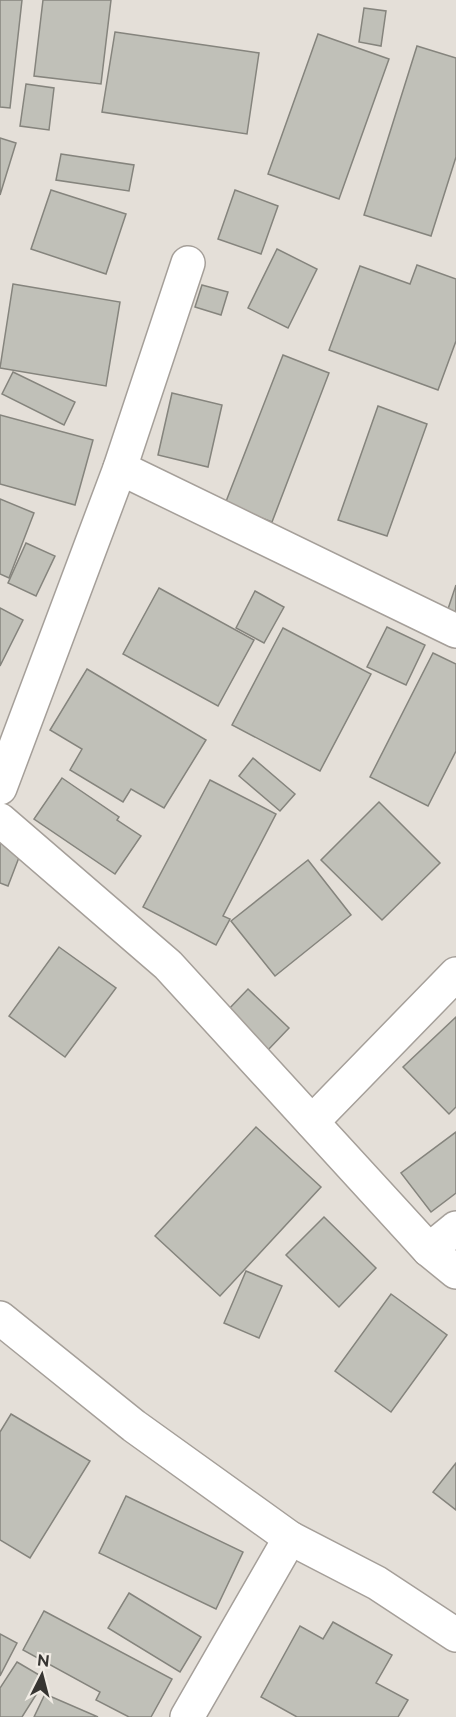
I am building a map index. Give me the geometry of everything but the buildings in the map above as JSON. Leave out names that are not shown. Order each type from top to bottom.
[{"type":"street","points":[[0,788],[120,468],[189,263]]},
{"type":"street","points":[[120,468],[456,631]]},
{"type":"street","points":[[0,820],[168,965],[429,1250],[456,1272]]},
{"type":"street","points":[[312,1122],[456,974]]},
{"type":"street","points":[[429,1250],[456,1228]]},
{"type":"street","points":[[0,1318],[134,1426],[290,1538],[377,1583],[456,1635]]},
{"type":"street","points":[[187,1717],[290,1538]]}]
